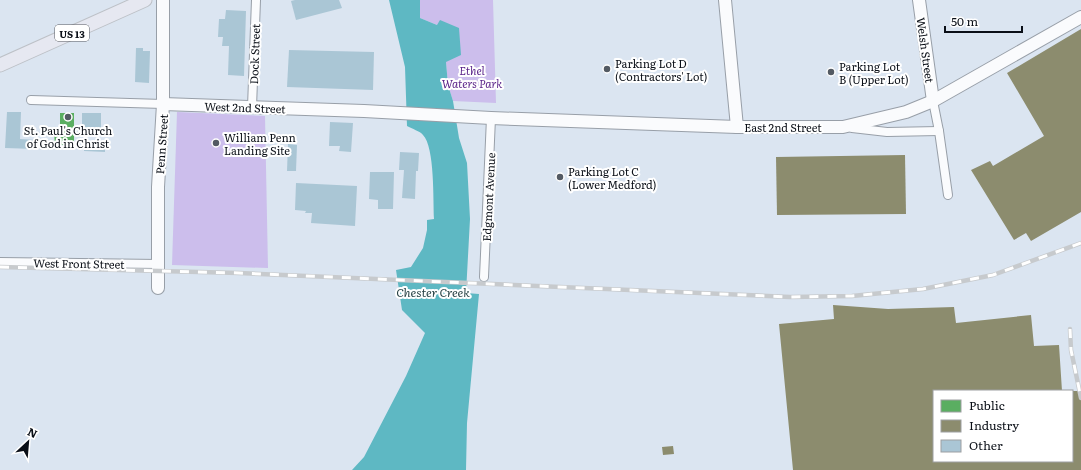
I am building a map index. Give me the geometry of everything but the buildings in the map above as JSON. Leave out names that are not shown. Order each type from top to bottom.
[{"type":"main road","name":"US 13","points":[[0,65],[145,0]]},
{"type":"street","name":"Penn Street","points":[[158,288],[158,187],[163,104],[164,0]]},
{"type":"street","name":"Dock Street","points":[[252,107],[256,0]]},
{"type":"street","points":[[725,0],[737,127]]},
{"type":"street","name":"Welsh Street","points":[[919,0],[933,101]]},
{"type":"street","name":"East 2nd Street","points":[[459,116],[737,127],[843,127],[906,112],[933,101],[1081,17]]},
{"type":"street","name":"West 2nd Street","points":[[31,100],[404,112],[459,116]]},
{"type":"street","points":[[933,101],[940,131],[948,195]]},
{"type":"street","name":"Edgmont Avenue","points":[[484,277],[491,118]]},
{"type":"street","points":[[843,127],[887,132],[940,131]]},
{"type":"street","name":"West Front Street","points":[[0,262],[159,264]]},
{"type":"green space","name":"Ethel Waters Park","points":[[419,0],[493,0],[496,103],[453,101],[448,85],[446,62],[437,25],[420,18]]},
{"type":"green space","points":[[177,112],[265,116],[268,268],[172,265]]},
{"type":"water","name":"Chester Creek","points":[[389,0],[420,0],[420,18],[437,25],[440,20],[459,28],[461,55],[446,62],[448,85],[453,101],[459,138],[467,163],[470,219],[466,293],[479,294],[467,423],[466,470],[352,470],[364,457],[406,376],[425,333],[402,310],[396,270],[411,267],[423,248],[427,230],[427,220],[434,219],[433,175],[430,151],[427,141],[423,135],[407,126],[405,67]]},
{"type":"railway","points":[[0,267],[239,273],[790,297],[852,296],[923,289],[993,275],[1081,243]]},
{"type":"railway","points":[[1070,329],[1071,350],[1081,398]]},
{"type":"place","name":"Parking Lot D (Contractors' Lot)","points":[[607,69]]},
{"type":"place","name":"Parking Lot B (Upper Lot)","points":[[831,72]]},
{"type":"place","name":"St. Paul's Church of God in Christ","points":[[68,117]]},
{"type":"place","name":"William Penn Landing Site","points":[[216,143]]},
{"type":"place","name":"Parking Lot C (Lower Medford)","points":[[560,177]]}]
